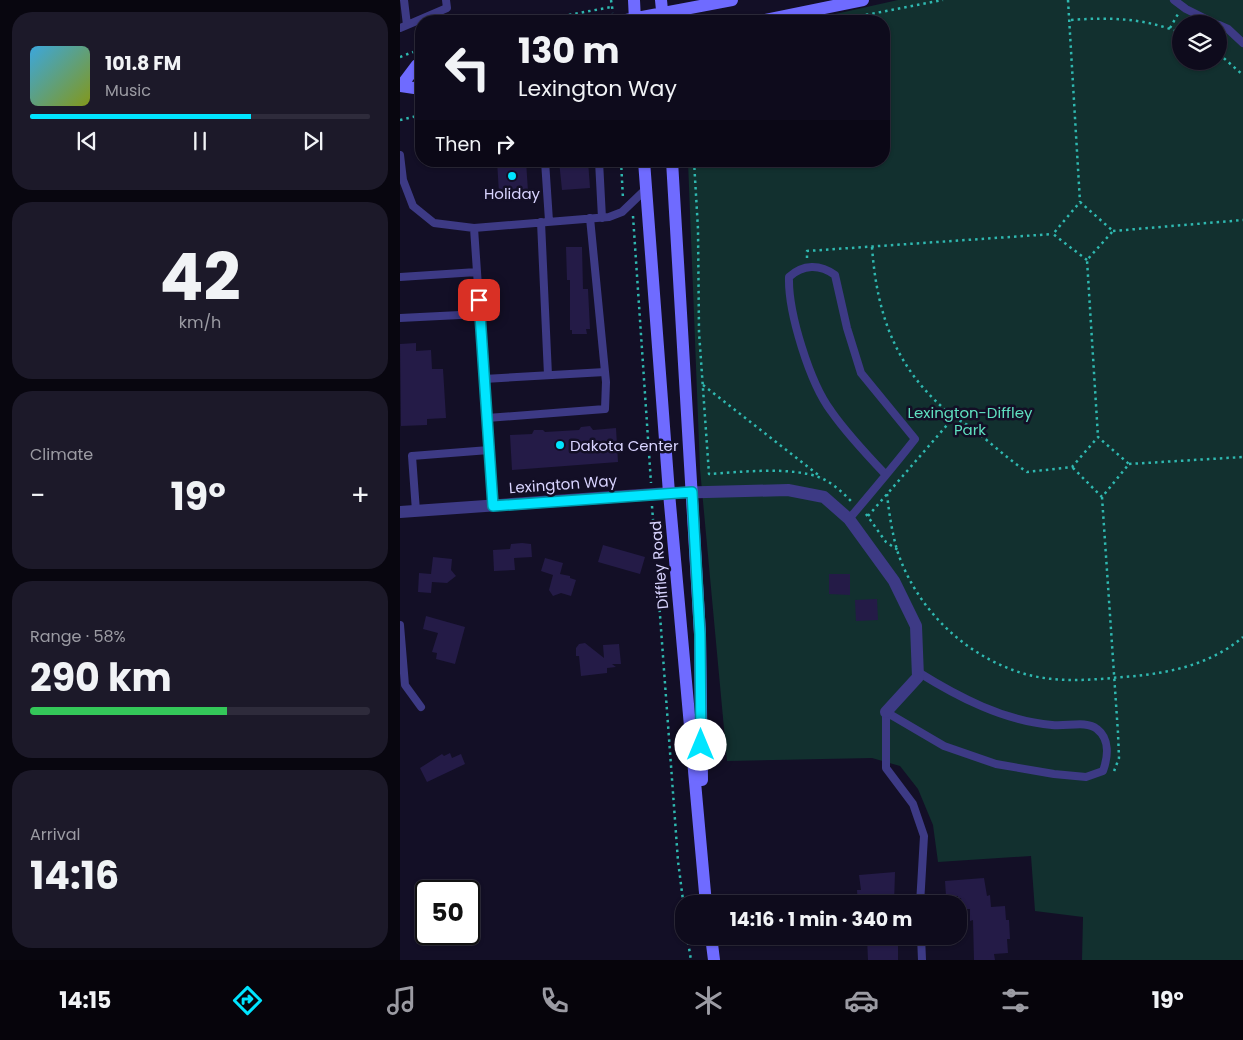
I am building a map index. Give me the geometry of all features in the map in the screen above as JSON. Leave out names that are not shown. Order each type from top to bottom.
[{"type":"main road","points":[[634,0],[635,15]]},
{"type":"main road","points":[[661,0],[662,15]]},
{"type":"main road","points":[[670,15],[732,0]]},
{"type":"main road","points":[[789,15],[863,0]]},
{"type":"main road","points":[[415,67],[400,84],[415,88]]},
{"type":"main road","name":"Diffley Road","points":[[644,167],[669,493],[705,895]]},
{"type":"main road","name":"Diffley Road","points":[[672,167],[700,634],[702,875]]},
{"type":"main road","points":[[712,945],[714,960]]},
{"type":"street","name":"Lexington Way","points":[[400,512],[692,492],[788,490],[824,497],[849,520],[894,581],[916,626],[918,672]]},
{"type":"street","points":[[886,712],[918,677],[918,672]]},
{"type":"lane","points":[[404,0],[403,27],[415,22]]},
{"type":"lane","points":[[431,15],[447,8],[446,0]]},
{"type":"lane","points":[[1174,0],[1198,15]]},
{"type":"lane","points":[[1227,29],[1243,43]]},
{"type":"lane","points":[[400,155],[403,180],[413,206],[434,223],[474,228],[602,218],[622,212],[646,190]]},
{"type":"lane","points":[[546,167],[550,221]]},
{"type":"lane","points":[[599,167],[602,218]]},
{"type":"lane","points":[[487,418],[605,409],[605,372],[590,218]]},
{"type":"lane","points":[[541,222],[548,375]]},
{"type":"lane","points":[[474,228],[493,506]]},
{"type":"lane","points":[[849,520],[886,475],[915,439],[861,373],[847,328],[835,275],[826,269],[808,267],[797,270],[789,277],[788,295],[796,331],[829,410],[886,475]]},
{"type":"lane","points":[[400,277],[477,272]]},
{"type":"lane","points":[[400,318],[480,314]]},
{"type":"lane","points":[[484,379],[605,372]]},
{"type":"lane","points":[[416,511],[412,456],[489,450]]},
{"type":"lane","points":[[400,625],[405,685],[421,707]]},
{"type":"lane","points":[[886,712],[944,746],[996,764],[1054,774],[1086,777],[1103,771],[1108,760],[1107,748],[1103,733],[1095,727],[1052,726],[1008,716],[948,691],[918,672]]},
{"type":"lane","points":[[886,712],[886,768],[912,804],[924,836],[921,895]]},
{"type":"lane","points":[[921,945],[922,960]]},
{"type":"path","points":[[865,15],[943,0]]},
{"type":"path","points":[[1053,234],[1080,202],[1071,20],[1068,0]]},
{"type":"path","points":[[571,15],[611,8]]},
{"type":"path","points":[[1071,20],[1104,17],[1133,19],[1162,25],[1172,29]]},
{"type":"path","points":[[1227,61],[1243,75]]},
{"type":"path","points":[[400,120],[415,116]]},
{"type":"path","points":[[621,167],[623,202],[633,217],[651,494],[678,862],[682,895]]},
{"type":"path","points":[[694,167],[698,229],[699,332],[709,474]]},
{"type":"path","points":[[1080,202],[1113,230]]},
{"type":"path","points":[[872,247],[878,298],[884,323],[899,354],[928,393],[954,418],[971,428],[1027,472],[1072,468],[1098,437],[1087,260],[1113,230],[1243,220]]},
{"type":"path","points":[[808,267],[807,252],[1053,234],[1087,260]]},
{"type":"path","points":[[702,385],[824,479]]},
{"type":"path","points":[[868,516],[954,418]]},
{"type":"path","points":[[1098,437],[1129,464],[1243,457]]},
{"type":"path","points":[[1102,497],[1129,464]]},
{"type":"path","points":[[1072,468],[1102,497],[1119,758],[1115,772],[1111,777]]},
{"type":"path","points":[[887,494],[898,550],[906,571],[937,619],[956,638],[980,655],[1026,675],[1080,680],[1169,673],[1213,656],[1243,637]]},
{"type":"path","points":[[689,945],[691,960]]},
{"type":"green space","name":"Lexington-Diffley Park","points":[[898,0],[1243,0],[1243,960],[1082,960],[1083,917],[1035,911],[1031,856],[938,862],[933,825],[918,789],[900,766],[872,758],[727,761],[700,469],[688,167],[890,167],[890,15],[831,15]]},
{"type":"building","name":"Holiday","points":[[497,167],[526,167],[528,191],[499,193]]},
{"type":"building","name":"Holiday","points":[[560,167],[588,167],[590,188],[562,190]]},
{"type":"building","points":[[566,247],[582,247],[583,289],[588,289],[590,329],[586,329],[587,334],[572,334],[572,330],[570,330],[570,280],[567,280]]},
{"type":"building","points":[[416,343],[416,351],[431,350],[432,369],[443,369],[446,418],[427,419],[427,425],[401,426],[400,344]]},
{"type":"building","name":"Dakota Center","points":[[590,426],[593,430],[616,428],[618,462],[512,470],[510,435],[532,434],[534,430],[543,430],[545,432],[579,430],[581,427]]},
{"type":"building","points":[[511,544],[531,544],[532,557],[514,558],[515,570],[494,571],[493,550],[510,549]]},
{"type":"building","points":[[603,545],[645,557],[640,574],[598,562]]},
{"type":"building","points":[[433,557],[452,559],[451,570],[456,576],[447,583],[432,582],[431,593],[418,592],[419,573],[431,574]]},
{"type":"building","points":[[545,558],[563,563],[560,574],[570,576],[570,578],[576,580],[571,596],[561,593],[553,596],[549,590],[553,575],[541,571]]},
{"type":"building","points":[[829,574],[850,574],[850,595],[829,594]]},
{"type":"building","points":[[877,599],[878,620],[856,621],[855,600]]},
{"type":"building","points":[[426,616],[465,627],[455,664],[436,659],[437,653],[432,652],[438,633],[423,629]]},
{"type":"building","points":[[585,643],[604,658],[603,645],[619,644],[621,664],[612,664],[616,667],[607,668],[607,673],[581,676],[579,656],[576,656],[576,648],[579,644]]},
{"type":"building","points":[[450,753],[452,758],[461,754],[465,764],[427,782],[420,768],[442,754],[444,756]]},
{"type":"building","points":[[895,872],[894,895],[857,895],[857,890],[861,890],[859,875]]},
{"type":"building","points":[[984,878],[987,896],[990,895],[991,907],[1005,906],[1006,920],[1009,920],[1010,939],[1007,939],[1008,953],[994,954],[995,960],[974,960],[973,920],[970,921],[970,909],[967,909],[967,895],[946,895],[945,881]]},
{"type":"building","points":[[867,945],[898,945],[898,960],[868,960]]},
{"type":"place","name":"Holiday","points":[[512,176]]},
{"type":"place","name":"Dakota Center","points":[[560,445]]},
{"type":"route","points":[[479,300],[493,506],[692,492],[700,634],[701,745]]}]
